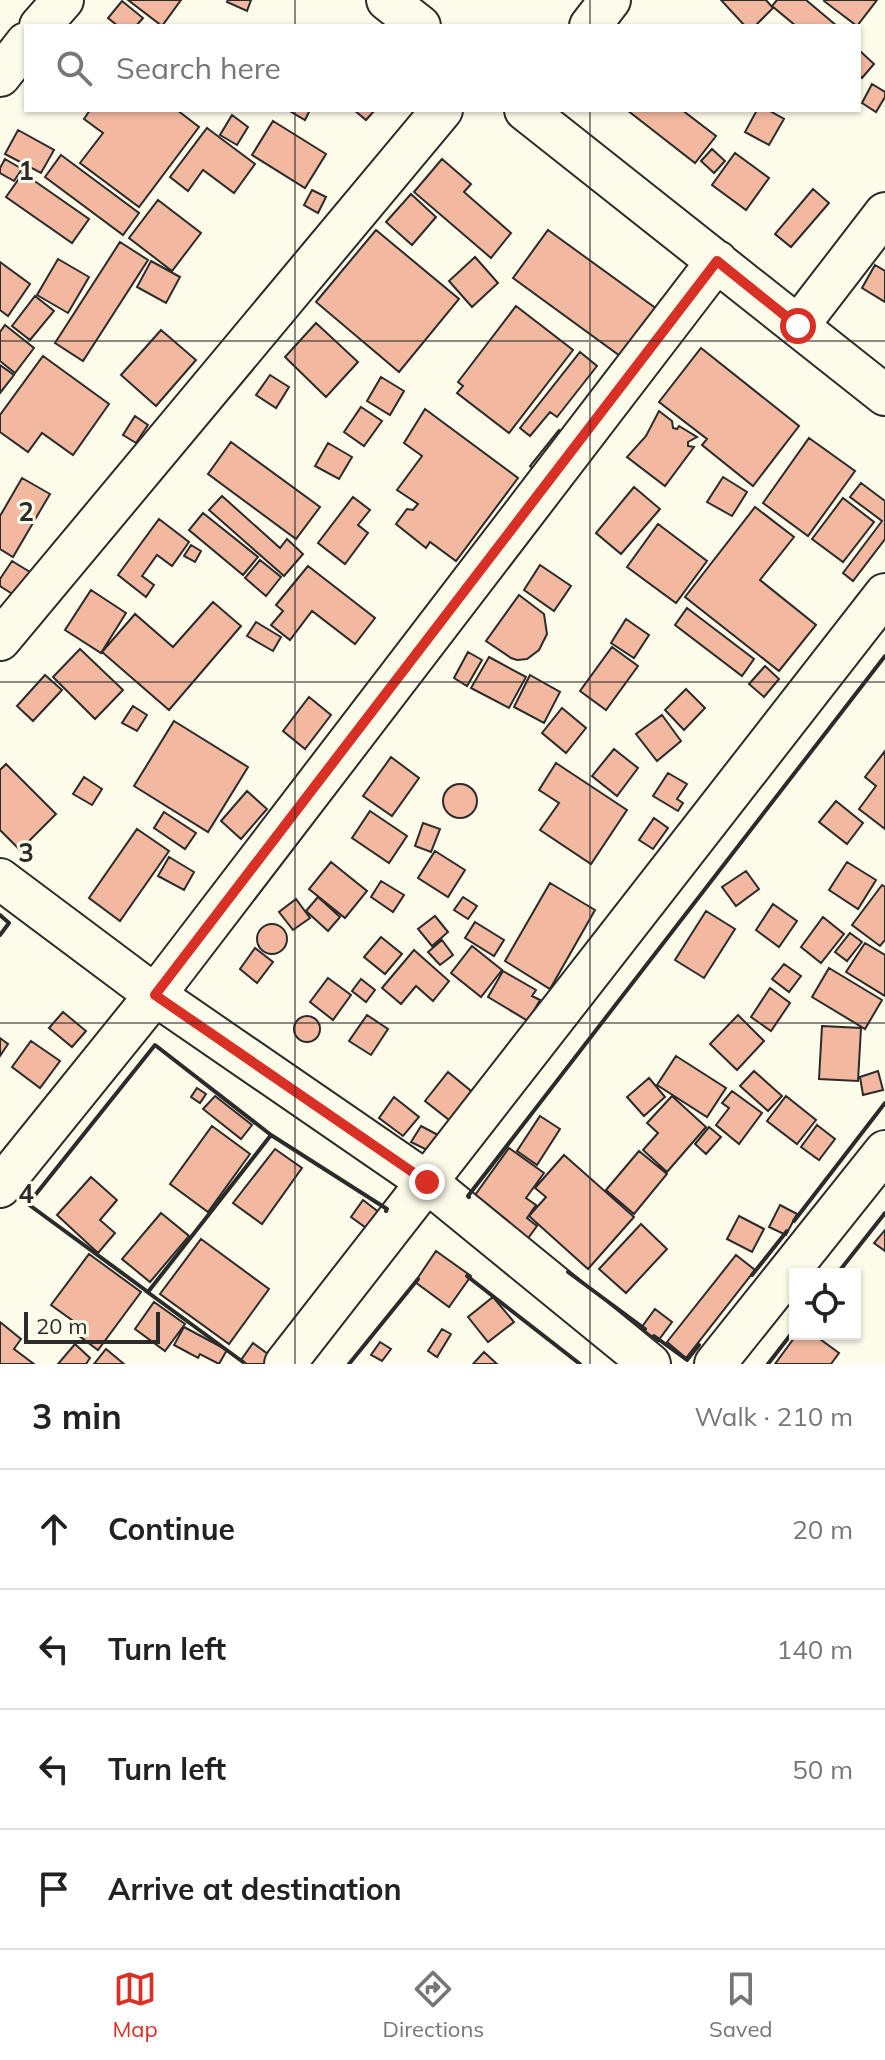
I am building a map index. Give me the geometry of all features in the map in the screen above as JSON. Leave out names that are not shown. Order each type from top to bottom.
[{"type":"street","points":[[42,24],[63,0]]},
{"type":"street","points":[[387,0],[417,24]]},
{"type":"street","points":[[592,24],[610,0]]},
{"type":"street","points":[[0,76],[24,46]]},
{"type":"street","points":[[0,640],[440,112]]},
{"type":"street","points":[[529,112],[885,395]]},
{"type":"street","points":[[798,326],[885,213]]},
{"type":"street","points":[[0,1187],[155,995],[717,261]]},
{"type":"street","points":[[285,1364],[885,594]]},
{"type":"street","points":[[0,879],[155,995],[427,1182],[650,1364]]},
{"type":"street","points":[[715,1364],[885,1151]]},
{"type":"building","points":[[128,0],[181,0],[163,24]]},
{"type":"building","points":[[228,0],[251,0],[247,11]]},
{"type":"building","points":[[721,0],[766,0],[773,8],[757,24],[743,24]]},
{"type":"building","points":[[777,0],[806,0],[835,24],[794,24],[772,6]]},
{"type":"building","points":[[825,0],[877,0],[859,24]]},
{"type":"building","points":[[122,1],[143,18],[138,24],[116,24],[108,18]]},
{"type":"building","points":[[861,52],[874,64],[861,77]]},
{"type":"building","points":[[872,84],[885,92],[876,112],[862,103]]},
{"type":"building","points":[[89,112],[180,112],[199,127],[139,207],[80,163],[103,133],[84,119]]},
{"type":"building","points":[[291,112],[309,112],[305,120]]},
{"type":"building","points":[[356,112],[373,112],[366,120]]},
{"type":"building","points":[[630,112],[685,112],[716,136],[695,163]]},
{"type":"building","points":[[756,112],[772,112],[784,119],[769,145],[745,132]]},
{"type":"building","points":[[232,115],[248,127],[237,145],[220,135]]},
{"type":"building","points":[[273,121],[326,154],[305,188],[252,155]]},
{"type":"building","points":[[207,128],[255,164],[234,193],[203,170],[188,191],[170,177]]},
{"type":"building","points":[[18,130],[54,150],[41,173],[5,154]]},
{"type":"building","points":[[712,149],[725,161],[714,173],[701,161]]},
{"type":"building","points":[[735,153],[769,178],[746,210],[712,185]]},
{"type":"building","points":[[61,155],[139,213],[123,235],[45,177]]},
{"type":"building","points":[[5,159],[22,169],[14,181],[0,173]]},
{"type":"building","points":[[442,159],[471,184],[464,192],[511,233],[491,258],[414,192]]},
{"type":"building","points":[[23,173],[89,219],[72,243],[6,197]]},
{"type":"building","points":[[813,189],[829,203],[791,247],[775,234]]},
{"type":"building","points":[[312,190],[326,197],[318,213],[304,205]]},
{"type":"building","points":[[411,194],[436,217],[412,245],[386,222]]},
{"type":"building","points":[[158,200],[201,233],[172,271],[129,238]]},
{"type":"building","points":[[376,230],[459,299],[399,372],[316,302]]},
{"type":"building","points":[[548,230],[661,312],[627,361],[513,278]]},
{"type":"building","points":[[120,242],[148,260],[83,361],[55,343]]},
{"type":"building","points":[[475,257],[498,283],[472,307],[449,281]]},
{"type":"building","points":[[58,259],[89,277],[68,313],[37,295]]},
{"type":"building","points":[[151,261],[180,277],[166,303],[137,287]]},
{"type":"building","points":[[0,262],[30,284],[8,316],[0,310]]},
{"type":"building","points":[[875,265],[885,271],[885,302],[862,288]]},
{"type":"building","points":[[35,296],[54,311],[30,340],[12,326]]},
{"type":"building","points":[[516,306],[573,350],[509,433],[457,393],[463,386],[458,382]]},
{"type":"building","points":[[316,323],[358,362],[326,397],[285,357]]},
{"type":"building","points":[[5,325],[34,348],[15,373],[0,361],[0,332]]},
{"type":"building","points":[[161,330],[196,360],[156,406],[121,375]]},
{"type":"building","points":[[701,348],[799,426],[753,486],[702,445],[707,439],[659,402]]},
{"type":"building","points":[[580,352],[597,366],[557,417],[550,412],[530,436],[520,428]]},
{"type":"building","points":[[43,356],[109,404],[73,455],[42,433],[28,452],[0,432],[0,415]]},
{"type":"building","points":[[0,365],[14,375],[0,393]]},
{"type":"building","points":[[270,375],[289,387],[276,408],[256,395]]},
{"type":"building","points":[[381,377],[404,391],[390,415],[367,401]]},
{"type":"building","points":[[361,407],[382,421],[364,446],[344,432]]},
{"type":"building","points":[[425,409],[518,478],[456,561],[430,542],[426,548],[396,524],[407,509],[413,510],[418,504],[397,490],[422,456],[404,443]]},
{"type":"building","points":[[659,411],[672,421],[673,428],[679,426],[697,437],[688,442],[688,446],[694,447],[665,486],[627,457],[646,436]]},
{"type":"building","points":[[135,416],[148,425],[136,443],[123,435]]},
{"type":"building","points":[[559,430],[572,440],[544,476],[530,466]]},
{"type":"building","points":[[809,438],[855,471],[808,536],[763,503]]},
{"type":"building","points":[[231,442],[320,507],[296,539],[208,474]]},
{"type":"building","points":[[328,443],[352,457],[339,479],[315,466]]},
{"type":"building","points":[[723,477],[747,492],[732,516],[707,502]]},
{"type":"building","points":[[22,478],[50,494],[13,557],[0,549],[0,516]]},
{"type":"building","points":[[861,483],[885,501],[885,539],[853,581],[843,573],[882,521],[850,497]]},
{"type":"building","points":[[634,487],[660,509],[621,554],[596,533]]},
{"type":"building","points":[[222,496],[280,548],[287,539],[303,554],[284,576],[209,510]]},
{"type":"building","points":[[353,497],[370,510],[358,525],[368,533],[345,564],[318,543]]},
{"type":"building","points":[[843,498],[874,522],[843,562],[812,539]]},
{"type":"building","points":[[755,507],[794,537],[760,580],[816,625],[779,671],[685,597]]},
{"type":"building","points":[[203,513],[258,557],[243,575],[189,530]]},
{"type":"building","points":[[159,519],[189,542],[172,566],[157,555],[142,576],[154,585],[146,597],[118,575]]},
{"type":"building","points":[[658,524],[707,561],[676,603],[627,567]]},
{"type":"building","points":[[191,545],[201,551],[195,562],[184,556]]},
{"type":"building","points":[[260,560],[281,577],[266,596],[245,578]]},
{"type":"building","points":[[12,561],[30,572],[14,595],[0,586],[0,579]]},
{"type":"building","points":[[540,565],[571,586],[554,611],[524,590]]},
{"type":"building","points":[[308,566],[375,618],[355,644],[312,611],[290,640],[271,625],[283,611],[276,605]]},
{"type":"building","points":[[91,590],[126,613],[101,653],[65,630]]},
{"type":"building","points":[[519,595],[544,614],[547,634],[539,650],[527,659],[517,660],[486,641]]},
{"type":"building","points":[[213,602],[241,626],[169,710],[102,652],[135,614],[173,647]]},
{"type":"building","points":[[687,608],[754,659],[742,676],[675,625]]},
{"type":"building","points":[[626,619],[649,635],[634,658],[611,643]]},
{"type":"building","points":[[256,622],[281,637],[273,651],[247,636]]},
{"type":"building","points":[[612,647],[638,666],[606,710],[580,691]]},
{"type":"building","points":[[80,649],[123,690],[95,719],[53,677]]},
{"type":"building","points":[[468,652],[482,660],[467,686],[454,678]]},
{"type":"building","points":[[489,657],[526,677],[509,708],[471,688]]},
{"type":"building","points":[[765,666],[779,679],[764,697],[749,684]]},
{"type":"building","points":[[45,675],[62,690],[33,721],[17,706]]},
{"type":"building","points":[[530,675],[560,692],[544,723],[514,707]]},
{"type":"building","points":[[686,689],[705,708],[684,730],[665,710]]},
{"type":"building","points":[[309,697],[331,715],[305,749],[283,731]]},
{"type":"building","points":[[133,706],[147,715],[137,731],[122,723]]},
{"type":"building","points":[[562,708],[586,728],[566,753],[542,733]]},
{"type":"building","points":[[662,715],[681,741],[657,761],[636,734]]},
{"type":"building","points":[[174,721],[248,767],[208,832],[134,786]]},
{"type":"building","points":[[614,749],[638,768],[617,796],[592,776]]},
{"type":"building","points":[[885,751],[885,829],[859,809],[876,786],[865,777]]},
{"type":"building","points":[[391,757],[419,778],[392,816],[363,796]]},
{"type":"building","points":[[556,763],[627,810],[591,864],[540,830],[559,803],[539,790]]},
{"type":"building","points":[[6,764],[56,814],[20,850],[0,830],[0,770]]},
{"type":"building","points":[[668,773],[687,784],[677,799],[683,803],[678,811],[653,796]]},
{"type":"building","points":[[84,777],[102,789],[92,805],[73,794]]},
{"type":"building","points":[[460,784],[472,789],[477,801],[472,813],[460,818],[448,813],[443,801],[448,789]]},
{"type":"building","points":[[247,791],[267,809],[241,839],[221,821]]},
{"type":"building","points":[[836,801],[863,823],[847,844],[819,822]]},
{"type":"building","points":[[370,811],[407,836],[389,863],[352,838]]},
{"type":"building","points":[[164,812],[196,833],[185,849],[154,828]]},
{"type":"building","points":[[654,818],[668,828],[653,849],[639,840]]},
{"type":"building","points":[[423,823],[440,829],[431,852],[415,846]]},
{"type":"building","points":[[137,829],[169,851],[120,921],[89,898]]},
{"type":"building","points":[[435,851],[465,870],[448,897],[418,878]]},
{"type":"building","points":[[169,857],[194,872],[184,890],[158,876]]},
{"type":"building","points":[[331,862],[367,891],[345,918],[309,889]]},
{"type":"building","points":[[847,862],[876,880],[858,909],[829,890]]},
{"type":"building","points":[[746,871],[759,889],[736,906],[722,887]]},
{"type":"building","points":[[381,881],[404,895],[393,912],[371,897]]},
{"type":"building","points":[[550,883],[595,910],[550,989],[505,961]]},
{"type":"building","points":[[882,885],[885,887],[885,940],[880,946],[852,925]]},
{"type":"building","points":[[318,897],[340,917],[328,931],[306,911]]},
{"type":"building","points":[[463,897],[477,906],[468,919],[454,910]]},
{"type":"building","points":[[296,899],[310,918],[293,930],[279,912]]},
{"type":"building","points":[[773,904],[797,921],[779,947],[756,930]]},
{"type":"building","points":[[706,911],[735,929],[704,978],[675,960]]},
{"type":"building","points":[[435,916],[448,932],[432,946],[418,929]]},
{"type":"building","points":[[823,917],[844,934],[821,963],[801,947]]},
{"type":"building","points":[[475,922],[504,940],[494,956],[465,938]]},
{"type":"building","points":[[272,924],[278,925],[286,933],[286,945],[278,953],[272,954],[266,953],[258,945],[257,939],[258,933],[266,925]]},
{"type":"building","points":[[850,933],[862,942],[847,961],[835,952]]},
{"type":"building","points":[[381,937],[402,954],[385,974],[364,957]]},
{"type":"building","points":[[442,940],[453,955],[440,965],[428,952]]},
{"type":"building","points":[[865,943],[885,955],[885,996],[846,972]]},
{"type":"building","points":[[472,946],[502,970],[481,997],[451,973]]},
{"type":"building","points":[[255,948],[273,962],[257,983],[240,969]]},
{"type":"building","points":[[414,950],[449,981],[433,1001],[416,986],[401,1004],[382,988]]},
{"type":"building","points":[[784,964],[801,976],[789,992],[772,979]]},
{"type":"building","points":[[829,968],[882,1000],[865,1029],[812,997]]},
{"type":"building","points":[[503,971],[536,990],[532,996],[540,1000],[528,1021],[488,997]]},
{"type":"building","points":[[328,978],[351,995],[333,1020],[310,1002]]},
{"type":"building","points":[[361,979],[375,990],[366,1002],[352,991]]},
{"type":"building","points":[[770,988],[790,1003],[771,1031],[751,1017]]},
{"type":"building","points":[[63,1012],[86,1031],[72,1047],[49,1028]]},
{"type":"building","points":[[367,1015],[388,1029],[371,1055],[349,1041]]},
{"type":"building","points":[[738,1015],[764,1041],[737,1070],[710,1044]]},
{"type":"building","points":[[307,1016],[316,1020],[320,1029],[316,1038],[307,1042],[298,1038],[294,1029],[298,1020]]},
{"type":"building","points":[[822,1026],[861,1028],[858,1081],[819,1079]]},
{"type":"building","points":[[0,1038],[8,1044],[0,1056]]},
{"type":"building","points":[[31,1041],[60,1061],[40,1088],[12,1067]]},
{"type":"building","points":[[676,1056],[726,1088],[707,1117],[657,1085]]},
{"type":"building","points":[[754,1071],[782,1096],[768,1111],[740,1086]]},
{"type":"building","points":[[878,1071],[883,1090],[863,1095],[860,1077]]},
{"type":"building","points":[[448,1072],[476,1095],[453,1123],[425,1101]]},
{"type":"building","points":[[649,1078],[665,1097],[644,1116],[627,1097]]},
{"type":"building","points":[[197,1088],[206,1094],[200,1103],[191,1097]]},
{"type":"building","points":[[732,1091],[762,1113],[739,1144],[716,1125],[729,1108],[722,1103]]},
{"type":"building","points":[[215,1096],[252,1125],[241,1139],[203,1109]]},
{"type":"building","points":[[672,1096],[706,1127],[667,1172],[643,1150],[658,1133],[647,1123]]},
{"type":"building","points":[[786,1096],[816,1120],[797,1144],[767,1121]]},
{"type":"building","points":[[394,1097],[419,1117],[403,1136],[379,1118]]},
{"type":"building","points":[[540,1116],[560,1129],[537,1165],[517,1151]]},
{"type":"building","points":[[817,1125],[835,1139],[819,1160],[801,1147]]},
{"type":"building","points":[[212,1126],[250,1154],[208,1212],[170,1184]]},
{"type":"building","points":[[421,1126],[438,1135],[429,1151],[411,1142]]},
{"type":"building","points":[[709,1127],[721,1137],[706,1154],[695,1144]]},
{"type":"building","points":[[509,1148],[544,1173],[526,1198],[536,1205],[527,1218],[537,1226],[526,1241],[470,1202]]},
{"type":"building","points":[[275,1149],[302,1168],[262,1224],[233,1203]]},
{"type":"building","points":[[639,1151],[667,1174],[634,1214],[606,1190]]},
{"type":"building","points":[[564,1155],[634,1217],[588,1269],[529,1216],[546,1197],[535,1188]]},
{"type":"building","points":[[91,1177],[117,1200],[100,1220],[115,1233],[98,1253],[57,1215]]},
{"type":"building","points":[[363,1200],[380,1213],[369,1230],[351,1217]]},
{"type":"building","points":[[780,1205],[797,1214],[786,1235],[769,1227]]},
{"type":"building","points":[[161,1213],[189,1236],[150,1282],[122,1259]]},
{"type":"building","points":[[739,1216],[764,1229],[752,1252],[727,1239]]},
{"type":"building","points":[[641,1224],[667,1249],[626,1293],[599,1269]]},
{"type":"building","points":[[885,1230],[885,1251],[874,1243]]},
{"type":"building","points":[[201,1239],[269,1289],[229,1344],[160,1294]]},
{"type":"building","points":[[436,1251],[471,1276],[449,1307],[415,1282]]},
{"type":"building","points":[[89,1254],[141,1292],[98,1350],[71,1330],[76,1323],[51,1305]]},
{"type":"building","points":[[736,1255],[755,1270],[686,1358],[667,1342]]},
{"type":"building","points":[[493,1297],[514,1322],[488,1342],[468,1317]]},
{"type":"building","points":[[154,1302],[185,1324],[165,1351],[135,1329]]},
{"type":"building","points":[[655,1309],[672,1322],[658,1341],[641,1328]]},
{"type":"building","points":[[0,1322],[21,1339],[14,1349],[34,1364],[0,1364]]},
{"type":"building","points":[[184,1327],[227,1350],[219,1364],[200,1354],[198,1358],[174,1345]]},
{"type":"building","points":[[442,1329],[451,1334],[437,1357],[428,1351]]},
{"type":"building","points":[[793,1340],[821,1340],[839,1353],[831,1364],[775,1364]]},
{"type":"building","points":[[380,1342],[391,1349],[382,1361],[371,1355]]},
{"type":"building","points":[[253,1343],[272,1357],[267,1364],[247,1364],[241,1360]]},
{"type":"building","points":[[75,1344],[90,1358],[86,1364],[58,1364]]},
{"type":"building","points":[[106,1349],[124,1364],[94,1364]]},
{"type":"building","points":[[484,1352],[497,1364],[473,1364]]},
{"type":"wall","points":[[469,1197],[885,656]]},
{"type":"wall","points":[[0,915],[9,923],[0,935]]},
{"type":"wall","points":[[155,1045],[271,1135],[148,1292],[28,1204],[155,1045]]},
{"type":"wall","points":[[794,1221],[885,1103]]},
{"type":"wall","points":[[269,1138],[271,1135],[386,1211]]},
{"type":"wall","points":[[842,1268],[885,1213]]},
{"type":"wall","points":[[752,1275],[787,1231]]},
{"type":"wall","points":[[568,1272],[645,1329]]},
{"type":"wall","points":[[467,1276],[580,1364]]},
{"type":"wall","points":[[349,1364],[418,1279]]},
{"type":"wall","points":[[146,1291],[243,1362]]},
{"type":"wall","points":[[654,1336],[687,1360],[699,1345]]},
{"type":"wall","points":[[768,1364],[789,1337]]},
{"type":"route","points":[[427,1182],[155,995],[717,261],[798,326]]}]
